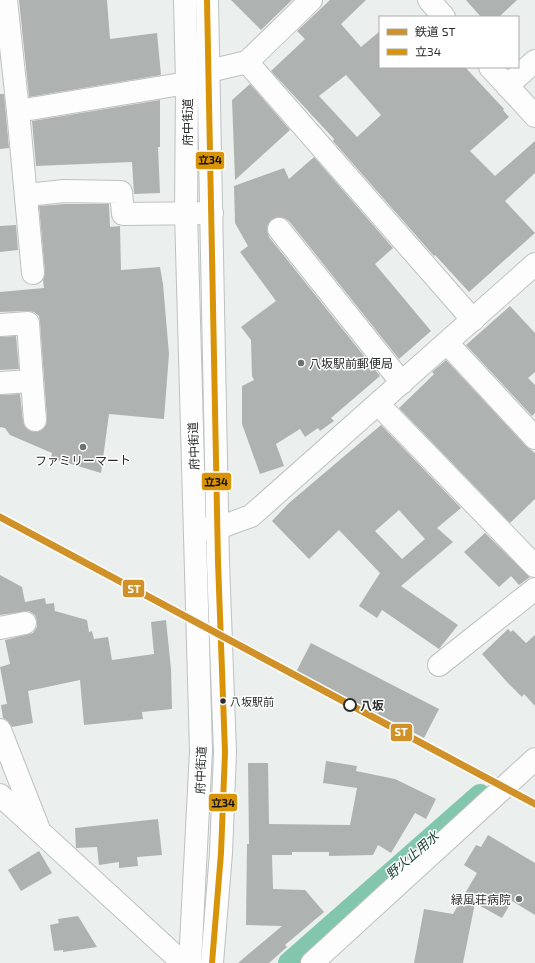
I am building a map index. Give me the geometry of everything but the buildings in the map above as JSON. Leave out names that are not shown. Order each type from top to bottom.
[{"type":"street","points":[[6,0],[27,195],[33,273]]},
{"type":"street","name":"府中街道","points":[[185,0],[187,83],[186,213],[201,751],[190,963]]},
{"type":"street","name":"府中街道","points":[[207,0],[218,528],[225,752],[221,853],[212,963]]},
{"type":"street","points":[[18,111],[187,83],[209,71],[247,62],[312,0]]},
{"type":"street","points":[[429,0],[443,16]]},
{"type":"street","points":[[507,86],[535,61]]},
{"type":"street","points":[[247,62],[473,320]]},
{"type":"street","points":[[491,68],[535,116]]},
{"type":"street","points":[[27,195],[64,191],[120,192],[123,214],[212,213]]},
{"type":"street","points":[[279,229],[402,383]]},
{"type":"street","points":[[195,529],[218,528],[251,516],[535,264]]},
{"type":"street","points":[[0,325],[28,323],[35,420]]},
{"type":"street","points":[[447,343],[535,438]]},
{"type":"street","points":[[0,383],[32,380]]},
{"type":"street","points":[[378,404],[535,566]]},
{"type":"street","points":[[439,665],[535,589]]},
{"type":"street","points":[[0,628],[25,623]]},
{"type":"street","points":[[0,730],[40,832]]},
{"type":"street","points":[[312,963],[535,759]]},
{"type":"street","points":[[0,795],[183,963]]},
{"type":"waterway","name":"野火止用水","points":[[289,963],[480,795]]},
{"type":"rail line","name":"ST","points":[[0,517],[535,804]]},
{"type":"transit line","name":"立34","points":[[207,0],[218,562],[225,752],[221,853],[212,963]]},
{"type":"place","name":"八坂駅前郵便局","points":[[301,363]]},
{"type":"place","name":"ファミリーマート","points":[[83,447]]},
{"type":"place","name":"八坂駅前","points":[[223,701]]},
{"type":"place","name":"八坂","points":[[350,705]]},
{"type":"place","name":"緑風荘病院","points":[[519,899]]}]
